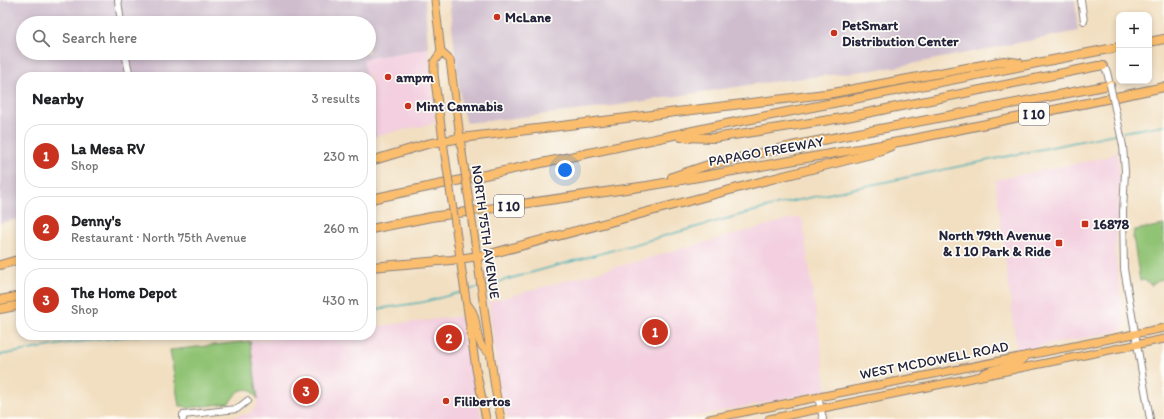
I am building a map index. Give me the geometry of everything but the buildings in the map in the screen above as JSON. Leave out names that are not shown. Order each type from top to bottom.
[{"type":"highway","points":[[1152,41],[1164,39]]},
{"type":"highway","name":"I 10","points":[[376,198],[668,136],[1027,64],[1116,49]]},
{"type":"highway","points":[[376,159],[427,144],[460,138],[847,91],[1004,61],[1027,64]]},
{"type":"highway","points":[[668,136],[714,138],[842,118],[1103,66]]},
{"type":"highway","points":[[647,186],[708,165],[791,146],[1110,85]]},
{"type":"highway","name":"PAPAGO FREEWAY","points":[[376,228],[431,217],[647,186],[904,141],[1164,87]]},
{"type":"highway","points":[[376,267],[460,259],[477,256],[872,154],[904,141]]},
{"type":"highway","points":[[0,265],[16,260]]},
{"type":"highway","points":[[0,268],[16,266]]},
{"type":"highway","points":[[0,300],[16,297]]},
{"type":"highway","points":[[0,309],[16,306]]},
{"type":"main road","name":"NORTH 75TH AVENUE","points":[[436,0],[440,52],[434,62],[443,141],[476,369],[486,419]]},
{"type":"main road","name":"NORTH 75TH AVENUE","points":[[440,52],[450,60],[490,353],[501,419]]},
{"type":"main road","points":[[466,302],[473,313],[479,340],[485,350],[490,353]]},
{"type":"main road","name":"WEST MCDOWELL ROAD","points":[[709,419],[1164,328]]},
{"type":"main road","name":"WEST MCDOWELL ROAD","points":[[769,419],[1164,339]]},
{"type":"main road","points":[[980,376],[991,369],[1021,360],[1026,355]]},
{"type":"main road","points":[[948,371],[950,382]]},
{"type":"street","points":[[118,0],[120,16]]},
{"type":"street","points":[[1081,0],[1084,21]]},
{"type":"street","points":[[126,60],[129,72]]},
{"type":"street","points":[[1103,66],[1107,72],[1123,146],[1125,171],[1122,212],[1124,269],[1150,419]]},
{"type":"street","points":[[818,397],[823,419]]},
{"type":"street","points":[[183,417],[237,409],[247,401]]},
{"type":"shaded area","points":[[0,0],[425,0],[428,48],[376,57],[376,16],[16,16],[16,60],[363,60],[365,72],[16,72],[16,219],[0,223]]},
{"type":"shaded area","points":[[449,0],[1075,0],[1078,31],[896,67],[755,84],[593,109],[467,123],[462,111]]},
{"type":"shaded area","points":[[428,48],[435,123],[376,136],[376,72],[365,72],[362,60],[376,60],[376,57]]},
{"type":"shaded area","name":"North 79th Avenue & I 10 Park & Ride","points":[[1117,150],[1120,183],[1115,254],[1125,325],[1119,331],[1017,351],[995,180],[1108,157]]},
{"type":"shaded area","points":[[802,218],[827,390],[682,419],[509,419],[503,404],[489,302],[790,219]]},
{"type":"shaded area","points":[[463,316],[464,342],[482,419],[222,419],[250,413],[257,405],[258,399],[250,341],[376,340],[376,326]]},
{"type":"green space","points":[[1164,225],[1164,278],[1151,285],[1144,280],[1140,281],[1133,236],[1135,230]]},
{"type":"green space","points":[[250,341],[258,399],[251,390],[247,389],[238,392],[229,403],[189,408],[179,406],[170,350]]},
{"type":"waterway","points":[[1123,132],[1164,125]]},
{"type":"waterway","points":[[483,286],[780,204],[1119,133]]},
{"type":"waterway","points":[[468,290],[480,287]]},
{"type":"waterway","points":[[376,309],[424,302],[462,292]]},
{"type":"waterway","points":[[0,355],[69,343],[96,340]]},
{"type":"place","name":"McLane","points":[[497,17]]},
{"type":"place","name":"PetSmart Distribution Center","points":[[834,33]]},
{"type":"place","name":"ampm","points":[[388,77]]},
{"type":"place","name":"Mint Cannabis","points":[[408,106]]},
{"type":"place","name":"16878","points":[[1085,224]]},
{"type":"place","name":"North 79th Avenue & I 10 Park & Ride","points":[[1059,243]]},
{"type":"place","name":"La Mesa RV","points":[[655,332]]},
{"type":"place","name":"Denny's","points":[[449,338]]},
{"type":"place","name":"The Home Depot","points":[[306,391]]},
{"type":"place","name":"Filibertos","points":[[446,401]]}]
